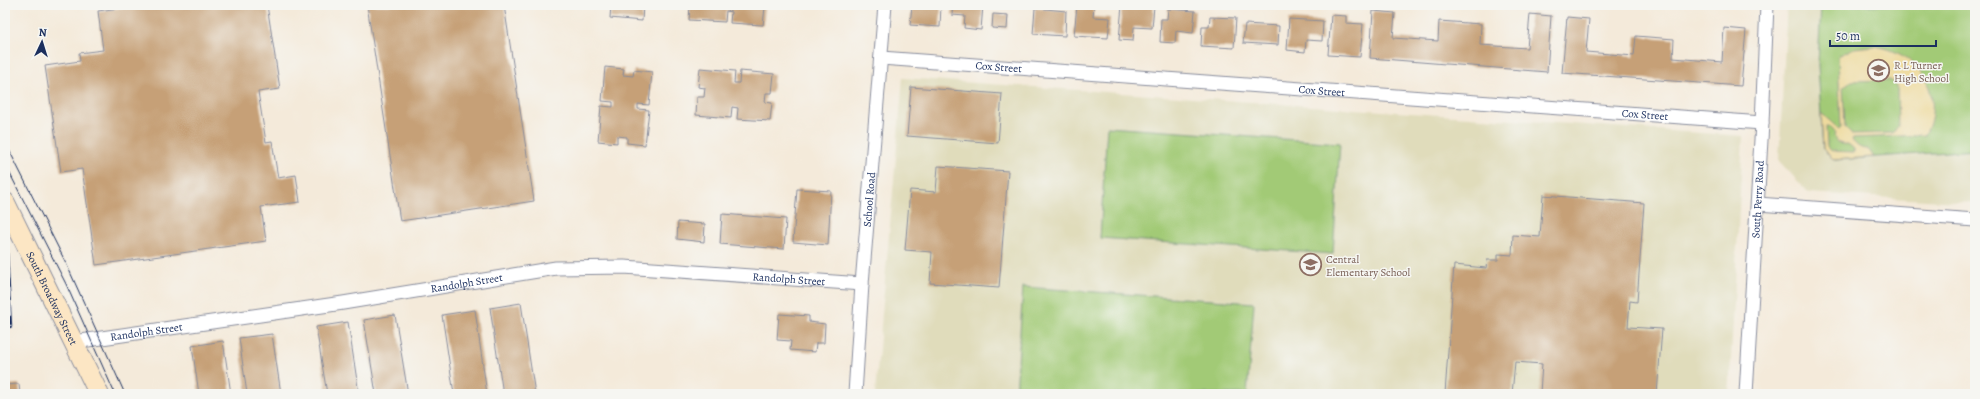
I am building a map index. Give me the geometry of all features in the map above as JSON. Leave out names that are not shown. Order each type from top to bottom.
[{"type":"street","name":"School Road","points":[[855,394],[862,284],[885,5]]},
{"type":"street","name":"South Perry Road","points":[[1746,394],[1758,204],[1767,5]]},
{"type":"street","name":"Cox Street","points":[[881,58],[1762,123]]},
{"type":"street","name":"South Broadway Street","points":[[5,202],[99,394]]},
{"type":"street","points":[[1758,204],[1975,220]]},
{"type":"street","name":"Randolph Street","points":[[74,342],[343,303],[556,268],[624,267],[862,284]]},
{"type":"shaded area","name":"R L Turner High School","points":[[1787,5],[1975,5],[1975,203],[1809,193],[1779,161]]},
{"type":"shaded area","name":"Central Elementary School","points":[[903,78],[1743,136],[1729,394],[875,394]]},
{"type":"green space","name":"R L Turner High School","points":[[1821,5],[1975,5],[1975,150],[1834,160],[1823,149],[1818,65]]},
{"type":"green space","points":[[1107,127],[1340,143],[1333,254],[1100,238]]},
{"type":"green space","points":[[1023,287],[1254,303],[1247,394],[1016,394]]},
{"type":"sand","points":[[1873,46],[1889,49],[1903,56],[1915,65],[1924,77],[1930,90],[1932,104],[1931,120],[1925,135],[1853,138],[1852,140],[1857,145],[1861,148],[1868,149],[1874,157],[1834,160],[1823,149],[1821,113],[1839,129],[1841,127],[1838,56],[1854,48]],"holes":[[[1890,80],[1897,85],[1898,126],[1893,133],[1851,134],[1845,128],[1843,87],[1851,81]],[[1826,127],[1830,127],[1835,132],[1834,135],[1837,142],[1848,144],[1854,149],[1854,152],[1832,151],[1827,147]]]},
{"type":"building","points":[[140,5],[267,5],[280,89],[258,92],[266,142],[272,141],[278,178],[296,175],[300,202],[261,207],[266,241],[96,265],[82,169],[61,172],[45,66],[80,61],[79,53],[103,50],[98,11]]},
{"type":"building","points":[[367,5],[504,5],[534,201],[400,221]]},
{"type":"building","points":[[611,5],[643,5],[642,21],[610,18]]},
{"type":"building","points":[[690,5],[759,5],[758,7],[765,7],[763,25],[730,23],[731,12],[726,11],[725,22],[689,20]]},
{"type":"building","points":[[912,5],[941,5],[940,27],[910,25]]},
{"type":"building","points":[[953,5],[983,5],[981,30],[964,28],[965,16],[952,15]]},
{"type":"building","points":[[1008,5],[1026,5],[1026,7]]},
{"type":"building","points":[[1077,5],[1094,5],[1093,17],[1110,18],[1108,38],[1074,36]]},
{"type":"building","points":[[1122,5],[1154,6],[1152,28],[1134,27],[1133,41],[1119,40]]},
{"type":"building","points":[[1035,8],[1066,11],[1065,36],[1033,34]]},
{"type":"building","points":[[1168,9],[1195,11],[1193,33],[1176,31],[1175,43],[1160,42],[1161,19],[1167,19]]},
{"type":"building","points":[[1373,11],[1395,13],[1393,38],[1438,41],[1439,21],[1481,24],[1480,45],[1527,48],[1530,14],[1551,16],[1547,72],[1370,58]]},
{"type":"building","points":[[993,14],[1008,15],[1007,29],[992,28]]},
{"type":"building","points":[[1331,15],[1346,16],[1346,23],[1363,24],[1360,57],[1328,55]]},
{"type":"building","points":[[1210,17],[1236,18],[1234,48],[1201,46],[1202,27],[1209,27]]},
{"type":"building","points":[[1567,17],[1589,19],[1586,52],[1634,56],[1636,36],[1674,39],[1673,58],[1722,62],[1724,28],[1746,30],[1741,86],[1562,73]]},
{"type":"building","points":[[1289,19],[1323,21],[1322,41],[1306,40],[1305,52],[1287,50]]},
{"type":"building","points":[[1245,24],[1279,26],[1278,45],[1243,43]]},
{"type":"building","points":[[605,67],[624,69],[623,75],[633,76],[634,70],[652,72],[649,105],[638,104],[638,109],[649,110],[645,145],[627,143],[627,137],[617,136],[617,143],[598,141],[601,106],[613,107],[613,102],[602,101]]},
{"type":"building","points":[[700,68],[735,71],[734,83],[739,83],[740,71],[774,74],[772,93],[766,93],[765,102],[772,103],[770,121],[737,119],[738,108],[732,107],[731,118],[696,115],[697,97],[704,97],[705,88],[698,87]]},
{"type":"building","points":[[911,87],[1002,94],[998,143],[907,136]]},
{"type":"building","points":[[938,166],[1008,171],[999,288],[930,283],[932,252],[905,250],[910,190],[936,192]]},
{"type":"building","points":[[797,189],[831,191],[828,245],[793,242]]},
{"type":"building","points":[[1543,195],[1644,203],[1637,302],[1630,301],[1628,327],[1662,329],[1657,394],[1540,393],[1542,364],[1515,362],[1512,394],[1445,394],[1454,265],[1486,268],[1487,260],[1498,260],[1498,254],[1512,255],[1513,235],[1540,237]]},
{"type":"building","points":[[722,214],[786,219],[784,249],[720,244]]},
{"type":"building","points":[[678,222],[705,224],[704,242],[677,239]]},
{"type":"building","points":[[521,303],[535,394],[503,394],[490,308]]},
{"type":"building","points":[[475,310],[487,394],[454,394],[442,315]]},
{"type":"building","points":[[779,314],[809,316],[809,322],[825,324],[824,343],[816,343],[815,352],[790,350],[791,341],[777,340]]},
{"type":"building","points":[[395,315],[408,394],[376,394],[364,320]]},
{"type":"building","points":[[348,322],[359,394],[327,394],[316,327]]},
{"type":"building","points":[[272,334],[281,394],[247,394],[239,338]]},
{"type":"building","points":[[223,341],[231,394],[199,394],[192,346]]},
{"type":"building","points":[[19,384],[20,394],[5,394],[5,385]]},
{"type":"tram line","points":[[5,142],[66,263],[125,394]]},
{"type":"tram line","points":[[5,164],[66,284],[115,394]]},
{"type":"railway","points":[[5,235],[10,326]]},
{"type":"place","name":"R L Turner High School","points":[[1879,71]]},
{"type":"place","name":"Central Elementary School","points":[[1311,265]]}]
